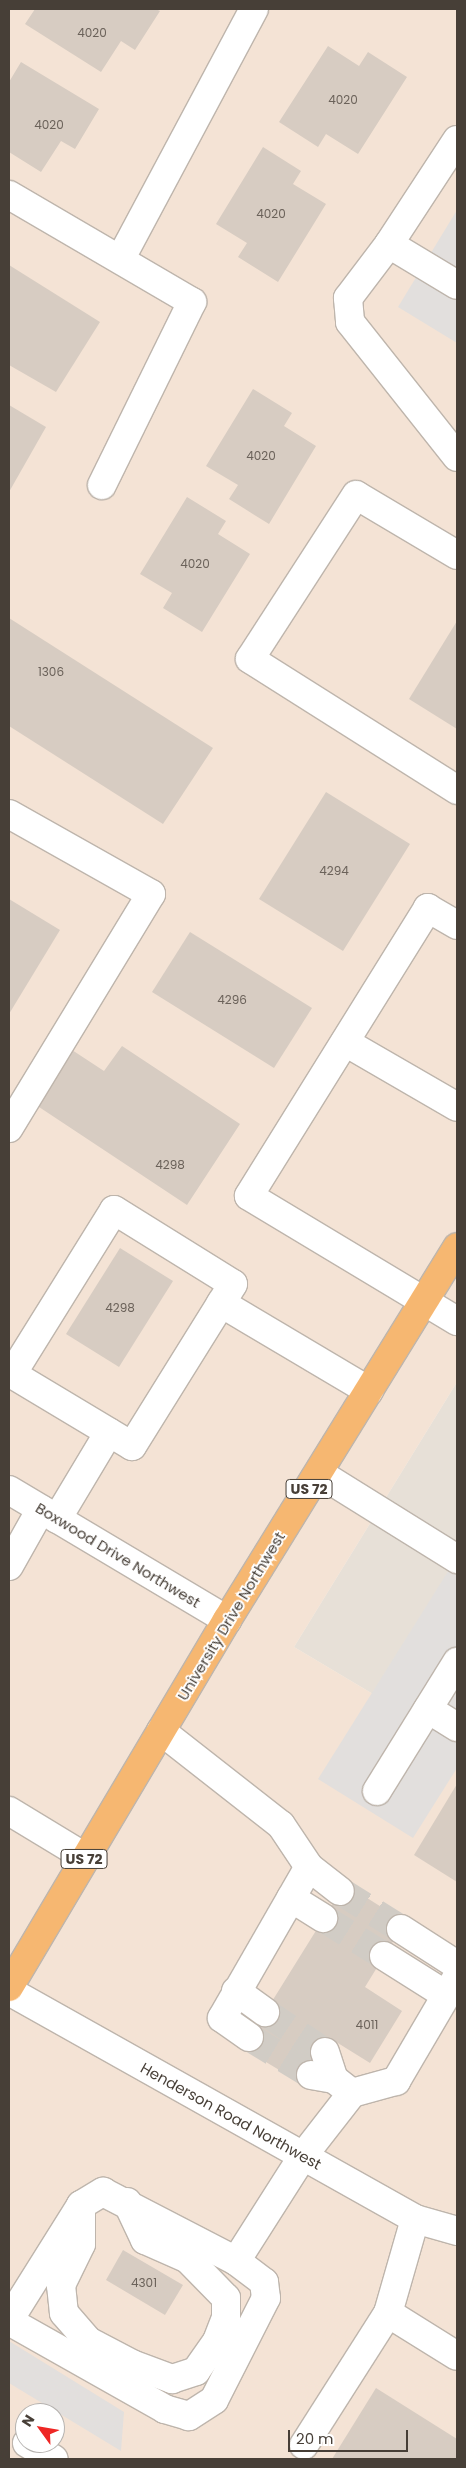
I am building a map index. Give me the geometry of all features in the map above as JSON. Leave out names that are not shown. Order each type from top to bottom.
[{"type":"highway","name":"University Drive Northwest","points":[[9,1989],[85,1857],[227,1620],[457,1247]]},
{"type":"street","points":[[121,258],[252,9]]},
{"type":"street","points":[[457,140],[389,244],[348,298],[350,322],[457,457]]},
{"type":"street","points":[[9,194],[121,258],[192,302],[102,485]]},
{"type":"street","points":[[389,244],[457,285]]},
{"type":"street","points":[[457,555],[356,495],[250,659],[457,790]]},
{"type":"street","points":[[9,814],[151,894],[9,1128]]},
{"type":"street","points":[[457,925],[428,908],[250,1196],[457,1321]]},
{"type":"street","points":[[345,1042],[457,1107]]},
{"type":"street","points":[[114,1210],[233,1284],[132,1446],[10,1376],[114,1210]]},
{"type":"street","points":[[221,1303],[369,1391]]},
{"type":"street","points":[[9,1566],[108,1432]]},
{"type":"street","points":[[319,1472],[457,1559]]},
{"type":"street","name":"Boxwood Drive Northwest","points":[[9,1490],[227,1620]]},
{"type":"street","points":[[377,1791],[457,1662]]},
{"type":"street","points":[[428,1709],[457,1726]]},
{"type":"street","points":[[161,1731],[281,1825],[310,1867],[340,1891]]},
{"type":"street","points":[[9,1811],[85,1857]]},
{"type":"street","points":[[249,2037],[222,2018],[310,1867]]},
{"type":"street","points":[[291,1898],[323,1918]]},
{"type":"street","points":[[401,1929],[457,1965]]},
{"type":"street","points":[[332,2082],[396,2081],[452,1986],[384,1956]]},
{"type":"street","name":"Henderson Road Northwest","points":[[9,1989],[415,2219],[457,2231]]},
{"type":"street","points":[[236,1991],[265,2012]]},
{"type":"street","points":[[236,2261],[303,2156],[332,2082],[325,2052]]},
{"type":"street","points":[[103,2192],[127,2202],[236,2261],[264,2282],[266,2298],[214,2400],[189,2416],[165,2409],[9,2320],[81,2205],[103,2192]]},
{"type":"street","points":[[81,2205],[81,2244],[60,2285],[64,2313],[88,2341],[132,2364],[172,2379],[196,2371],[217,2341],[226,2318],[226,2298],[188,2259],[145,2240],[127,2202]]},
{"type":"street","points":[[304,2445],[388,2312],[415,2219]]},
{"type":"street","points":[[388,2312],[457,2356]]},
{"type":"shaded area","points":[[9,9],[457,9],[457,1382],[294,1647],[457,1744],[457,2459],[9,2459]]},
{"type":"shaded area","points":[[457,210],[457,343],[398,307]]},
{"type":"shaded area","points":[[457,1382],[457,1744],[294,1647]]},
{"type":"shaded area","points":[[457,1557],[457,1768],[413,1838],[318,1779]]},
{"type":"shaded area","points":[[9,2341],[124,2412],[121,2451],[65,2417],[65,2403],[42,2403],[9,2383]]},
{"type":"building","points":[[35,9],[156,9],[160,11],[135,50],[121,41],[101,72],[25,24]]},
{"type":"building","points":[[328,46],[359,66],[368,52],[407,77],[358,154],[326,134],[318,147],[279,122]]},
{"type":"building","points":[[21,62],[99,109],[75,149],[61,141],[41,172],[9,152],[9,82]]},
{"type":"building","points":[[263,147],[301,171],[293,184],[326,204],[278,282],[238,257],[247,243],[216,224]]},
{"type":"building","points":[[9,265],[100,322],[56,392],[9,365]]},
{"type":"building","points":[[253,389],[292,413],[284,426],[316,446],[269,524],[229,499],[238,485],[206,466]]},
{"type":"building","points":[[9,405],[46,427],[9,492]]},
{"type":"building","points":[[187,497],[226,521],[218,534],[250,554],[202,632],[163,608],[172,593],[140,574]]},
{"type":"building","points":[[9,618],[213,748],[163,824],[9,726]]},
{"type":"building","points":[[457,621],[457,729],[409,699]]},
{"type":"building","points":[[326,792],[410,844],[343,951],[259,899]]},
{"type":"building","points":[[9,899],[60,930],[9,1014]]},
{"type":"building","points":[[190,932],[312,1008],[274,1068],[152,992]]},
{"type":"building","points":[[122,1046],[240,1124],[187,1205],[36,1105],[72,1050],[104,1071]]},
{"type":"building","points":[[120,1248],[173,1281],[119,1367],[66,1334]]},
{"type":"building","points":[[457,1784],[457,1882],[414,1855]]},
{"type":"building","points":[[345,1884],[405,1922],[365,1987],[402,2011],[370,2063],[333,2040],[304,2085],[243,2048]]},
{"type":"building","points":[[123,2250],[183,2285],[165,2315],[106,2280]]},
{"type":"building","points":[[376,2388],[457,2439],[457,2459],[332,2459]]},
{"type":"tunnel","points":[[340,1891],[401,1929]]},
{"type":"tunnel","points":[[323,1918],[384,1956]]},
{"type":"tunnel","points":[[265,2012],[325,2052]]},
{"type":"tunnel","points":[[249,2037],[311,2075]]}]
